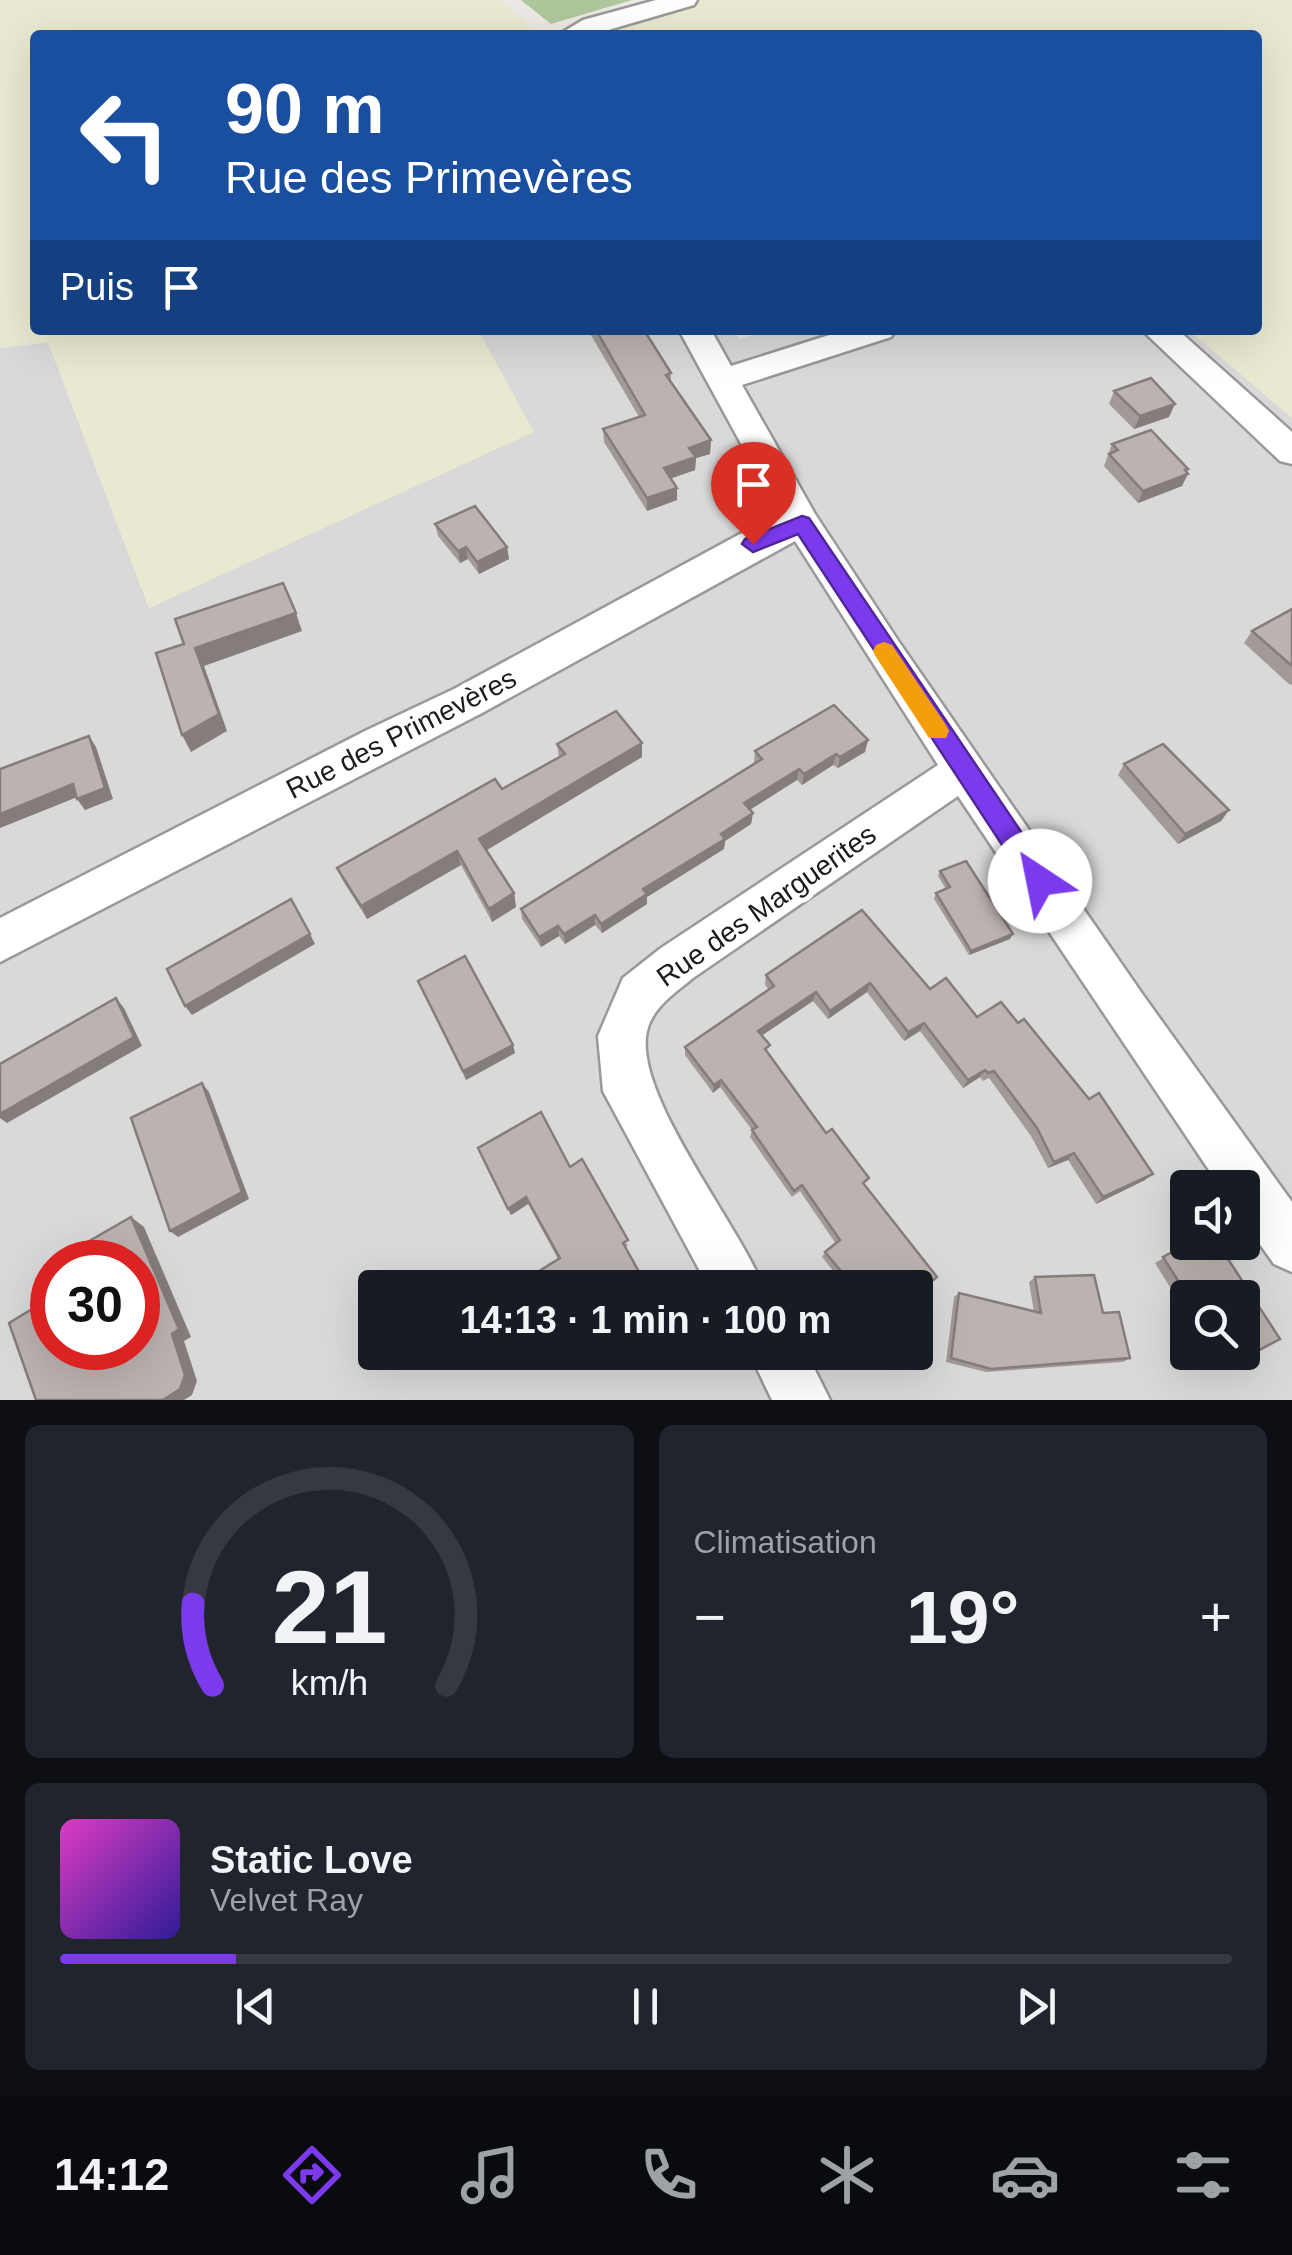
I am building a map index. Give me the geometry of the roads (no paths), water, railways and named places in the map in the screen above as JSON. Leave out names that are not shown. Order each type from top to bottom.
[{"type":"street","points":[[587,30],[686,0]]},
{"type":"street","points":[[698,335],[802,524],[1126,1011],[1292,1246]]},
{"type":"street","points":[[723,380],[864,335]]},
{"type":"street","points":[[1163,335],[1292,452]]},
{"type":"street","name":"Rue des Primevères","points":[[0,942],[468,700],[753,544],[802,524]]},
{"type":"street","name":"Rue des Marguerites","points":[[728,1270],[627,1091],[622,1036],[639,994],[677,962],[965,769]]},
{"type":"street","points":[[786,1370],[802,1400]]}]
